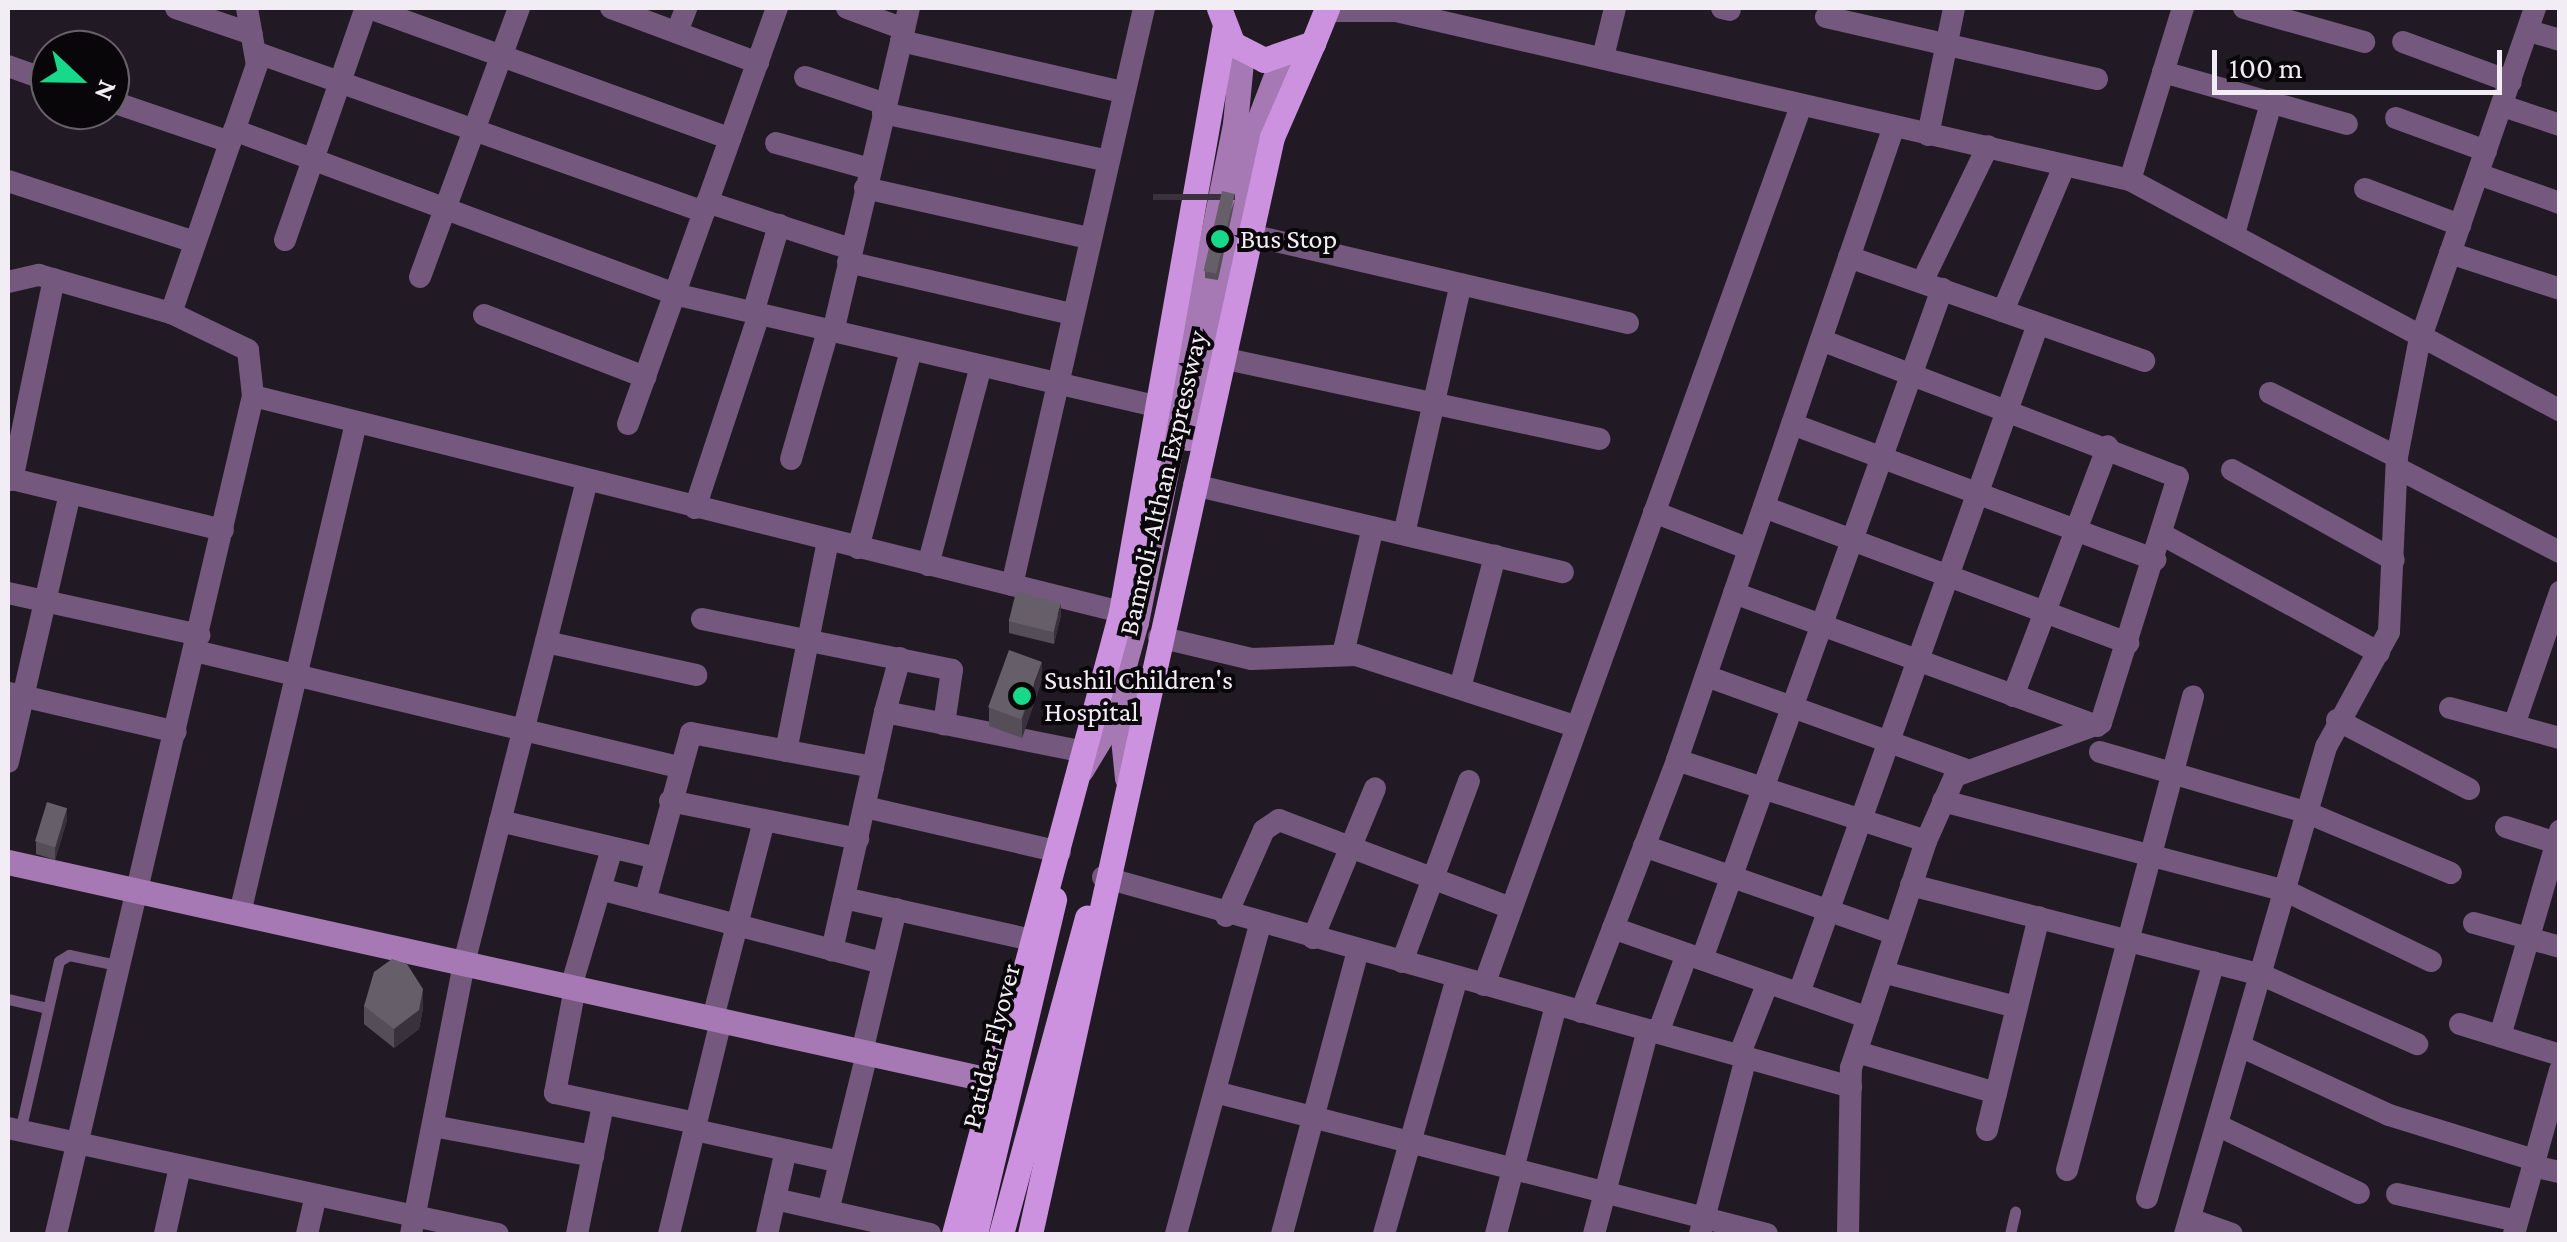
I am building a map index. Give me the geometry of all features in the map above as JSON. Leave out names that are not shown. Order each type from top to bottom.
[{"type":"main road","name":"Bamroli-Althan Expressway","points":[[1030,1234],[1089,981],[1101,886],[1272,137],[1327,9]]},
{"type":"main road","points":[[1084,761],[1107,727],[1136,622],[1236,124],[1242,50],[1221,19]]},
{"type":"main road","points":[[954,1234],[990,1080],[1028,939],[1058,861],[1121,612],[1221,19]]},
{"type":"main road","points":[[1127,778],[1123,738],[1256,128],[1282,60],[1313,43]]},
{"type":"main road","points":[[1242,50],[1282,60]]},
{"type":"main road","name":"Patidar Flyover","points":[[975,1234],[1053,918],[1058,861]]},
{"type":"main road","points":[[8,862],[990,1080]]},
{"type":"main road","name":"Patidar Flyover","points":[[1001,1234],[1079,933],[1101,886]]},
{"type":"street","points":[[176,8],[339,82],[474,130],[706,207],[779,226],[850,255],[1072,314]]},
{"type":"street","points":[[170,314],[232,136],[253,43],[248,8]]},
{"type":"street","points":[[285,240],[367,8],[730,139]]},
{"type":"street","points":[[420,276],[519,8]]},
{"type":"street","points":[[612,8],[758,63]]},
{"type":"street","points":[[677,32],[686,8]]},
{"type":"street","points":[[628,424],[777,8]]},
{"type":"street","points":[[847,8],[1122,92]]},
{"type":"street","points":[[1012,586],[1104,160],[1144,8]]},
{"type":"street","points":[[1603,57],[1614,8]]},
{"type":"street","points":[[1928,136],[1954,8]]},
{"type":"street","points":[[2130,180],[2183,8]]},
{"type":"street","points":[[2244,8],[2364,42]]},
{"type":"street","points":[[2232,1234],[2189,1227],[2337,720],[2379,652],[2393,612],[2397,462],[2419,343],[2535,8]]},
{"type":"street","points":[[1327,9],[1458,16],[1801,106],[1988,146],[2063,169],[2130,180],[2385,315],[2419,343],[2560,411]]},
{"type":"street","points":[[1826,17],[2097,78]]},
{"type":"street","points":[[791,460],[831,331],[905,26]]},
{"type":"street","points":[[2529,31],[2560,40]]},
{"type":"street","points":[[2403,42],[2511,82]]},
{"type":"street","points":[[2163,72],[2348,124]]},
{"type":"street","points":[[805,77],[884,108],[1104,160]]},
{"type":"street","points":[[2234,234],[2271,103]]},
{"type":"street","points":[[1484,985],[1801,106]]},
{"type":"street","points":[[2502,106],[2560,125]]},
{"type":"street","points":[[130,107],[311,158],[674,294],[1158,408]]},
{"type":"street","points":[[2396,118],[2486,151]]},
{"type":"street","points":[[1581,1012],[1677,760],[1893,128]]},
{"type":"street","points":[[776,143],[868,179],[1088,238]]},
{"type":"street","points":[[1594,1234],[1653,1032],[1731,876],[1788,706],[1912,374],[1932,286],[1988,146]]},
{"type":"street","points":[[2004,311],[2063,169]]},
{"type":"street","points":[[2478,174],[2560,204]]},
{"type":"street","points":[[8,182],[195,242]]},
{"type":"street","points":[[2365,189],[2460,225]]},
{"type":"street","points":[[695,508],[756,314],[779,226]]},
{"type":"street","points":[[1250,235],[1628,323]]},
{"type":"street","points":[[2450,253],[2560,289]]},
{"type":"street","points":[[1849,257],[2144,361]]},
{"type":"street","points":[[54,279],[10,479],[222,530]]},
{"type":"street","points":[[8,282],[54,279],[170,314],[248,350],[254,396],[56,1234]]},
{"type":"street","points":[[1404,534],[1461,284]]},
{"type":"street","points":[[484,315],[645,377]]},
{"type":"street","points":[[1799,993],[2038,324]]},
{"type":"street","points":[[1821,340],[2108,446],[2178,477],[2155,560],[2097,726]]},
{"type":"street","points":[[858,548],[911,350]]},
{"type":"street","points":[[1222,358],[1599,439]]},
{"type":"street","points":[[928,565],[981,366]]},
{"type":"street","points":[[2270,393],[2560,552]]},
{"type":"street","points":[[254,396],[1121,612]]},
{"type":"street","points":[[240,913],[292,674],[356,423]]},
{"type":"street","points":[[1792,424],[2155,560]]},
{"type":"street","points":[[2013,696],[2108,446]]},
{"type":"street","points":[[2232,470],[2394,560]]},
{"type":"street","points":[[413,1225],[464,963],[587,482]]},
{"type":"street","points":[[1194,484],[1562,572]]},
{"type":"street","points":[[8,762],[15,694],[44,603],[70,494]]},
{"type":"street","points":[[1764,507],[2128,643]]},
{"type":"street","points":[[1654,512],[1749,549]]},
{"type":"street","points":[[1343,654],[1373,527]]},
{"type":"street","points":[[2163,535],[2379,652]]},
{"type":"street","points":[[786,751],[828,540]]},
{"type":"street","points":[[1460,688],[1495,556]]},
{"type":"street","points":[[2514,724],[2553,632],[2560,592]]},
{"type":"street","points":[[8,594],[197,643],[292,674],[679,767]]},
{"type":"street","points":[[1734,594],[2097,726]]},
{"type":"street","points":[[702,619],[952,670],[944,724]]},
{"type":"street","points":[[1159,638],[1250,659],[1343,654],[1577,727]]},
{"type":"street","points":[[546,642],[696,675]]},
{"type":"street","points":[[832,950],[900,658]]},
{"type":"street","points":[[1706,676],[1964,769],[2097,726]]},
{"type":"street","points":[[15,694],[176,732]]},
{"type":"street","points":[[2066,1170],[2192,696]]},
{"type":"street","points":[[2450,708],[2560,738]]},
{"type":"street","points":[[885,712],[1084,761]]},
{"type":"street","points":[[2337,720],[2469,789]]},
{"type":"street","points":[[646,901],[691,733],[873,767]]},
{"type":"street","points":[[2100,752],[2308,813],[2451,872]]},
{"type":"street","points":[[1677,760],[1926,841]]},
{"type":"street","points":[[1848,1234],[1851,1086],[1857,1052],[1926,841],[1943,801],[1964,769]]},
{"type":"street","points":[[1402,962],[1469,781]]},
{"type":"street","points":[[1313,938],[1375,788]]},
{"type":"street","points":[[670,801],[858,839]]},
{"type":"street","points":[[1943,801],[2286,891],[2430,961]]},
{"type":"street","points":[[865,806],[1058,861]]},
{"type":"street","points":[[500,820],[656,858]]},
{"type":"street","points":[[1226,916],[1270,824],[1289,821],[1512,908]]},
{"type":"street","points":[[669,1234],[764,822]]},
{"type":"street","points":[[2500,1036],[2558,839],[2506,827]]},
{"type":"street","points":[[1644,846],[1895,934]]},
{"type":"street","points":[[612,849],[573,987],[554,1089],[603,1105],[840,1162]]},
{"type":"street","points":[[1911,885],[2262,975],[2418,1044]]},
{"type":"street","points":[[1101,886],[1313,938],[1851,1086]]},
{"type":"street","points":[[600,889],[882,963]]},
{"type":"street","points":[[844,898],[1028,939]]},
{"type":"street","points":[[828,1211],[896,909]]},
{"type":"street","points":[[1986,1130],[2038,917]]},
{"type":"street","points":[[2474,923],[2560,948]]},
{"type":"street","points":[[1176,1234],[1260,924]]},
{"type":"street","points":[[1613,928],[1868,1018]]},
{"type":"street","points":[[1282,1234],[1358,950]]},
{"type":"street","points":[[2148,1198],[2214,962]]},
{"type":"street","points":[[1883,972],[2016,1007]]},
{"type":"street","points":[[1384,1234],[1457,977]]},
{"type":"street","points":[[1702,1226],[1743,1056],[1768,982]]},
{"type":"street","points":[[1496,1234],[1556,1004]]},
{"type":"street","points":[[2460,1024],[2560,1055]]},
{"type":"street","points":[[2242,1047],[2389,1116],[2560,1172]]},
{"type":"street","points":[[1857,1052],[1996,1092]]},
{"type":"street","points":[[2397,1194],[2520,1230],[2560,1070]]},
{"type":"street","points":[[1215,1092],[1514,1168],[1702,1226],[1767,1234]]},
{"type":"street","points":[[577,1234],[603,1105]]},
{"type":"street","points":[[433,1126],[593,1156]]},
{"type":"street","points":[[2219,1126],[2360,1193]]},
{"type":"street","points":[[14,1130],[316,1195],[413,1225],[498,1234]]},
{"type":"street","points":[[767,1234],[786,1150]]},
{"type":"street","points":[[165,1234],[180,1166]]},
{"type":"street","points":[[307,1234],[316,1195]]},
{"type":"street","points":[[775,1199],[930,1234]]},
{"type":"lane","points":[[14,1130],[62,956],[121,966]]},
{"type":"lane","points":[[8,999],[48,1008]]},
{"type":"lane","points":[[2010,1234],[2015,1212]]},
{"type":"building","points":[[1222,191],[1235,194],[1216,274],[1204,271]]},
{"type":"building","points":[[1016,592],[1061,603],[1053,632],[1009,621]]},
{"type":"building","points":[[1009,650],[1042,662],[1021,719],[988,707]]},
{"type":"building","points":[[47,802],[67,808],[55,847],[35,841]]},
{"type":"building","points":[[392,959],[407,964],[423,989],[419,1010],[394,1029],[364,1006],[374,972]]},
{"type":"place","name":"Bus Stop","points":[[1220,239]]},
{"type":"place","name":"Sushil Children's Hospital","points":[[1022,696]]}]
